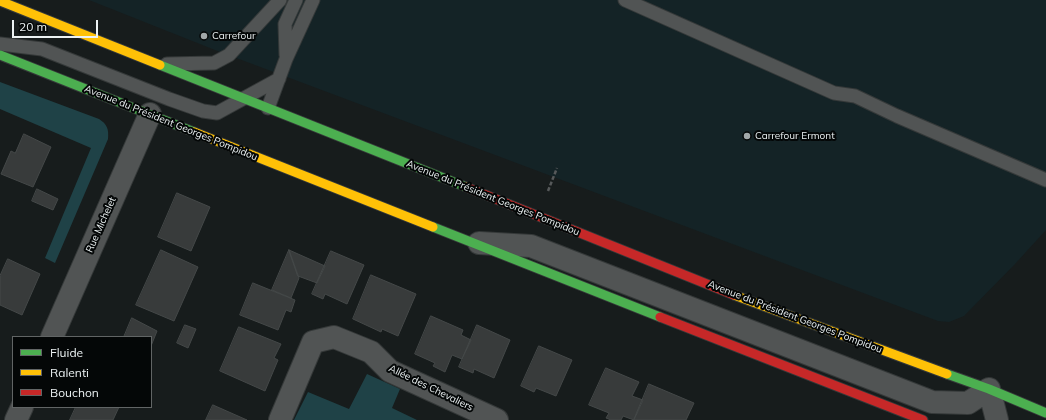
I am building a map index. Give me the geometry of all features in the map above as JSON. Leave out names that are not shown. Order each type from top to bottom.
[{"type":"main road","name":"Avenue du Président Georges Pompidou","points":[[0,1],[753,302],[989,389],[1046,413]]},
{"type":"main road","name":"Avenue du Président Georges Pompidou","points":[[0,54],[924,420]]},
{"type":"street","name":"Rue Michelet","points":[[52,336],[150,114]]},
{"type":"street","name":"Avenue du Président Georges Pompidou","points":[[476,243],[531,246],[932,402],[968,403],[989,389]]},
{"type":"street","name":"Allée des Chevaliers","points":[[280,420],[313,342],[334,337],[371,352],[390,371],[497,420]]},
{"type":"street","points":[[989,389],[997,420]]},
{"type":"street","points":[[16,420],[22,408]]},
{"type":"lane","points":[[157,64],[214,63],[229,55],[280,0]]},
{"type":"lane","points":[[286,59],[285,24],[296,0]]},
{"type":"lane","points":[[268,108],[286,59],[313,0]]},
{"type":"lane","points":[[625,0],[834,93],[855,96],[897,116],[1046,180]]},
{"type":"lane","points":[[0,44],[42,49],[168,100],[203,111],[217,113],[279,79]]},
{"type":"path","points":[[546,196],[557,168]]},
{"type":"shaded area","name":"Carrefour Ermont","points":[[89,0],[1046,0],[1046,230],[964,316],[949,322],[938,321],[215,50]]},
{"type":"shaded area","points":[[0,82],[99,119],[106,125],[108,130],[108,139],[55,263],[45,258],[91,148],[0,109]]},
{"type":"shaded area","points":[[367,374],[400,389],[392,408],[417,420],[294,420],[308,392],[349,409]]},
{"type":"building","points":[[24,134],[51,147],[33,187],[1,174],[11,151],[15,153]]},
{"type":"building","points":[[37,189],[58,199],[53,210],[32,201]]},
{"type":"building","points":[[177,193],[210,207],[191,251],[158,237]]},
{"type":"building","points":[[161,250],[198,267],[174,321],[136,305]]},
{"type":"building","points":[[289,250],[299,278],[291,298],[272,290]]},
{"type":"building","points":[[289,250],[325,266],[317,283],[298,276]]},
{"type":"building","points":[[331,251],[364,265],[347,304],[325,294],[323,299],[312,294]]},
{"type":"building","points":[[8,259],[40,274],[22,315],[0,305],[0,276]]},
{"type":"building","points":[[371,275],[416,294],[398,336],[382,329],[381,332],[353,319]]},
{"type":"building","points":[[253,283],[295,300],[291,312],[286,310],[278,330],[240,315]]},
{"type":"building","points":[[431,316],[463,330],[461,335],[471,340],[462,359],[452,355],[445,372],[433,366],[435,363],[415,354]]},
{"type":"building","points":[[132,318],[157,331],[152,344],[152,336],[124,336]]},
{"type":"building","points":[[185,325],[196,329],[188,348],[177,343]]},
{"type":"building","points":[[477,325],[510,340],[494,378],[474,369],[473,373],[459,367]]},
{"type":"building","points":[[239,327],[281,344],[274,358],[278,360],[265,391],[220,371]]},
{"type":"building","points":[[539,346],[572,360],[556,396],[536,388],[534,392],[521,386]]},
{"type":"building","points":[[606,368],[639,382],[632,396],[643,400],[634,420],[623,416],[621,420],[611,420],[606,418],[609,413],[589,405]]},
{"type":"building","points":[[649,384],[694,403],[686,420],[634,420]]},
{"type":"building","points":[[213,405],[247,420],[206,420]]},
{"type":"building","points":[[76,408],[119,408],[113,420],[70,420]]},
{"type":"traffic: fast","points":[[0,55],[194,132]]},
{"type":"traffic: fast","points":[[160,65],[466,187]]},
{"type":"traffic: fast","points":[[433,227],[660,317]]},
{"type":"traffic: fast","points":[[947,374],[989,389],[1046,413]]},
{"type":"traffic: slow","points":[[0,1],[160,65]]},
{"type":"traffic: slow","points":[[194,132],[433,227]]},
{"type":"traffic: slow","points":[[734,295],[947,374]]},
{"type":"traffic: jam","points":[[466,187],[734,295]]},
{"type":"traffic: jam","points":[[660,317],[923,420]]},
{"type":"place","name":"Carrefour","points":[[204,36]]},
{"type":"place","name":"Carrefour Ermont","points":[[747,136]]}]
